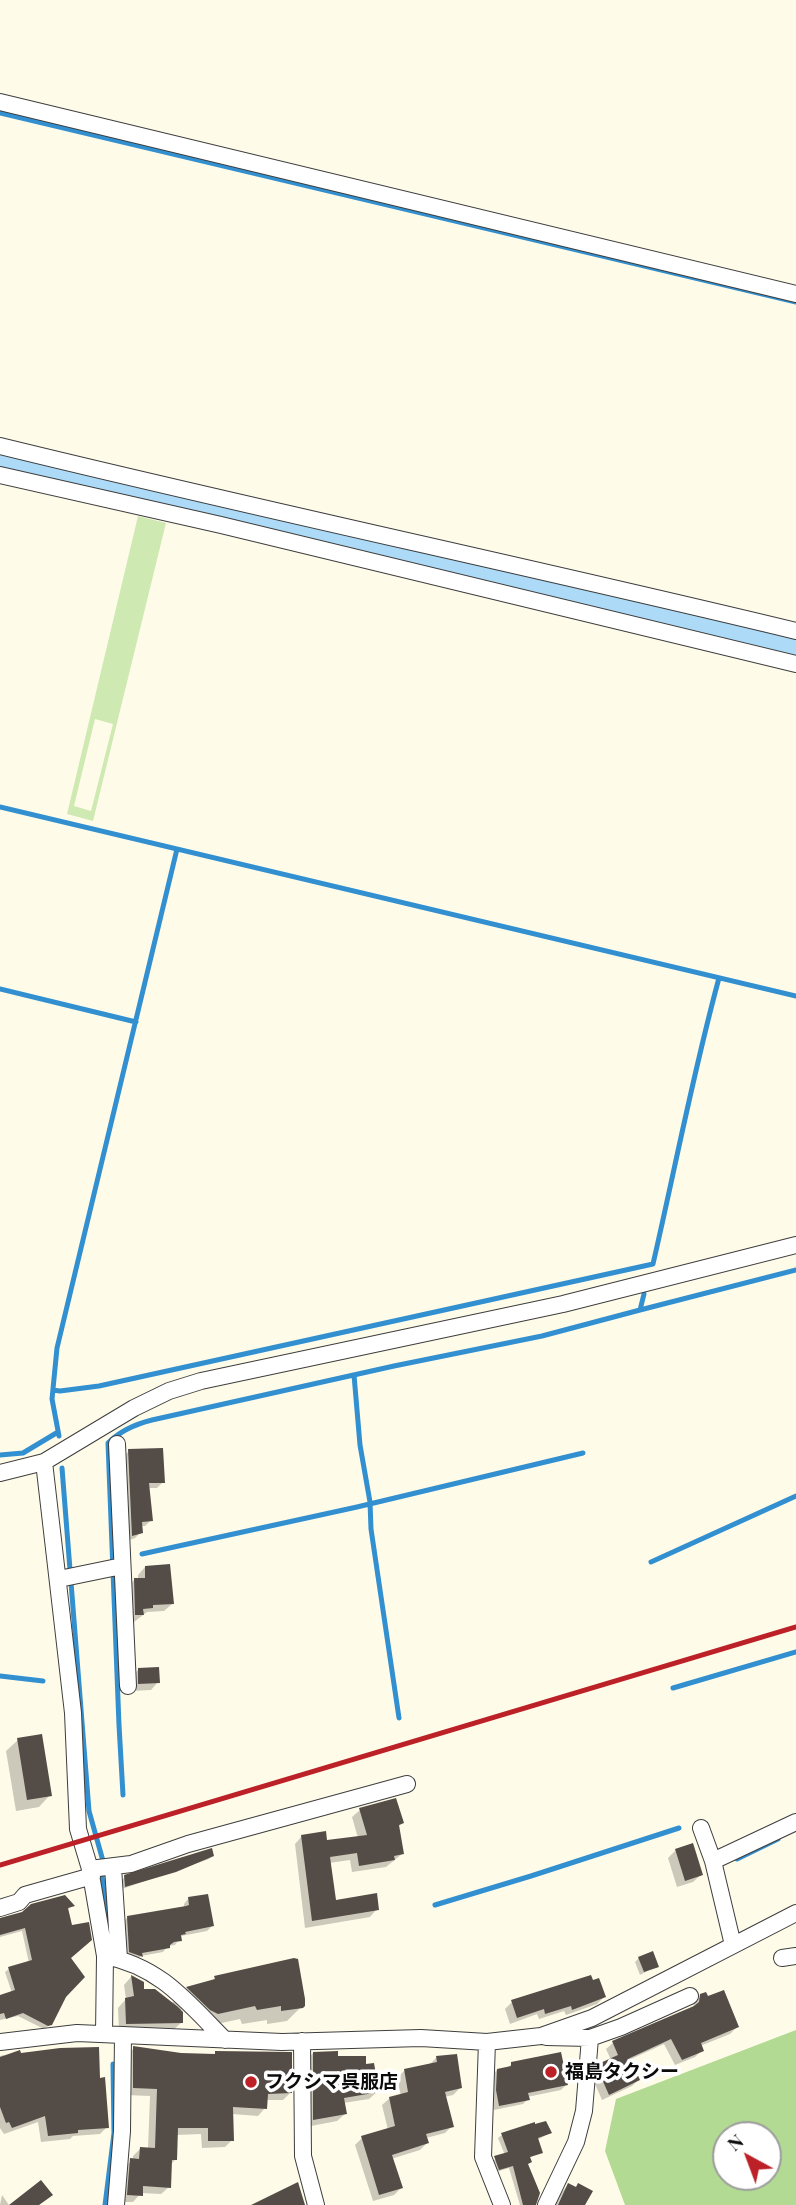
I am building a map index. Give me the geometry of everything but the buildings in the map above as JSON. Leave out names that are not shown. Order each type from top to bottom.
[{"type":"street","points":[[0,102],[796,293]]},
{"type":"street","points":[[0,446],[796,631]]},
{"type":"street","points":[[0,475],[221,525],[796,664]]},
{"type":"street","points":[[0,1474],[44,1462],[134,1408],[169,1391],[201,1381],[563,1304],[796,1245]]},
{"type":"street","points":[[117,1444],[116,1567],[128,1686]]},
{"type":"street","points":[[44,1462],[67,1577],[78,1829],[100,1869],[112,1958],[104,2034]]},
{"type":"street","points":[[67,1577],[116,1567]]},
{"type":"street","points":[[0,1908],[19,1902],[26,1895],[100,1869],[131,1864],[188,1844],[407,1784]]},
{"type":"street","points":[[713,1861],[796,1822]]},
{"type":"street","points":[[701,1828],[713,1861],[733,1945]]},
{"type":"street","points":[[100,1869],[112,1958]]},
{"type":"street","points":[[0,2042],[77,2033],[302,2041],[421,2038],[486,2042],[541,2036],[593,2018],[796,1913]]},
{"type":"street","points":[[112,1958],[143,1968],[166,1981],[225,2039]]},
{"type":"street","points":[[541,2036],[590,2038],[690,1996]]},
{"type":"street","points":[[116,2205],[122,2131],[123,2035]]},
{"type":"street","points":[[546,2205],[576,2142],[584,2111],[590,2038]]},
{"type":"street","points":[[302,2041],[303,2156],[316,2205]]},
{"type":"street","points":[[486,2042],[483,2157],[502,2205]]},
{"type":"green space","points":[[138,516],[166,523],[93,821],[67,814]],"holes":[[[95,719],[113,724],[91,811],[74,806]]]},
{"type":"green space","points":[[796,2030],[796,2205],[625,2205],[605,2151],[616,2099]]},
{"type":"waterway","points":[[0,113],[796,302]]},
{"type":"waterway","points":[[0,461],[796,648]]},
{"type":"waterway","points":[[0,807],[796,996]]},
{"type":"waterway","points":[[59,1436],[52,1399],[57,1348],[177,849]]},
{"type":"waterway","points":[[53,1390],[99,1386],[653,1264],[692,1085],[719,978]]},
{"type":"waterway","points":[[0,989],[136,1022]]},
{"type":"waterway","points":[[640,1310],[796,1270]]},
{"type":"waterway","points":[[123,1795],[108,1443],[128,1428],[152,1420],[542,1336],[640,1310],[644,1294]]},
{"type":"waterway","points":[[354,1375],[371,1529],[399,1718]]},
{"type":"waterway","points":[[0,1455],[23,1453],[58,1432]]},
{"type":"waterway","points":[[142,1554],[357,1507],[583,1453]]},
{"type":"waterway","points":[[62,1468],[89,1811],[103,1861],[102,1876],[109,1936]]},
{"type":"waterway","points":[[651,1562],[796,1496]]},
{"type":"waterway","points":[[673,1688],[796,1652]]},
{"type":"waterway","points":[[0,1676],[43,1681]]},
{"type":"waterway","points":[[435,1905],[679,1828]]},
{"type":"waterway","points":[[737,1859],[778,1839]]},
{"type":"waterway","points":[[105,2205],[114,2133],[113,2064]]},
{"type":"railway","points":[[0,1865],[796,1627]]},
{"type":"place","name":"福島タクシー","points":[[551,2072]]},
{"type":"place","name":"フクシマ呉服店","points":[[251,2082]]}]
